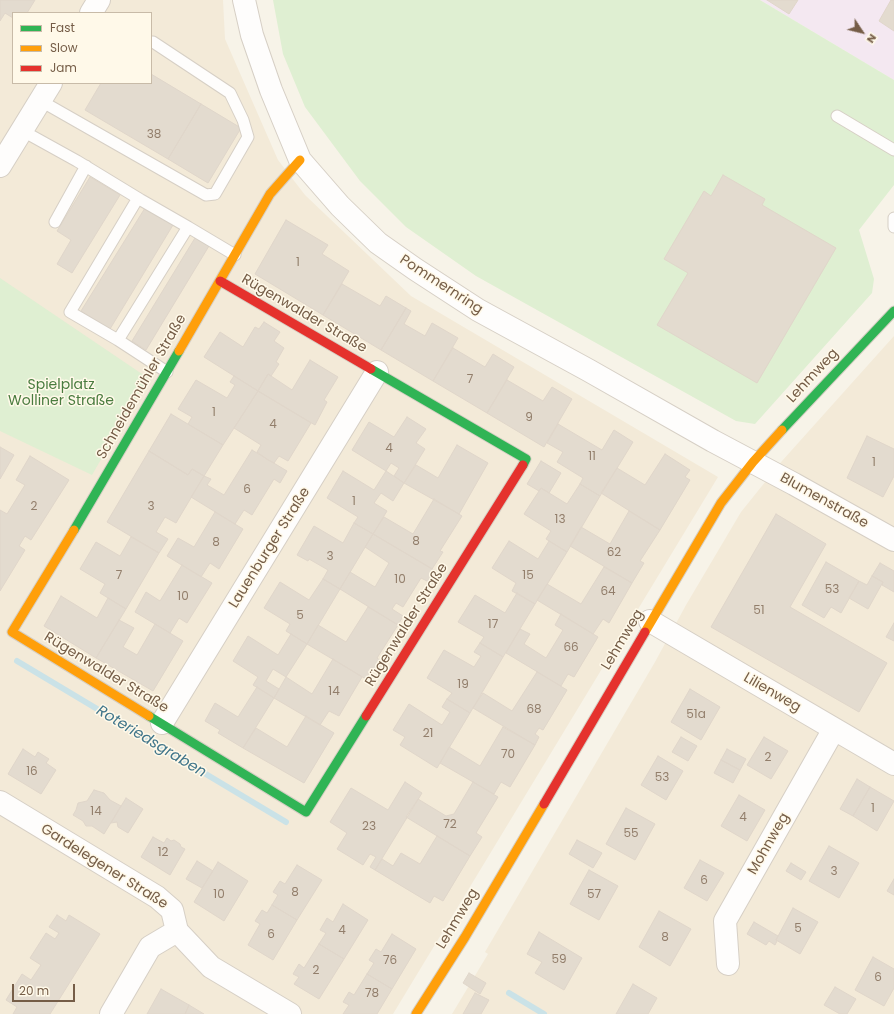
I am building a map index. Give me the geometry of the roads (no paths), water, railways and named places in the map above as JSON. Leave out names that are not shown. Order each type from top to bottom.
[{"type":"street","points":[[92,12],[99,0]]},
{"type":"street","name":"Pommernring","points":[[244,0],[252,35],[271,90],[300,160],[340,206],[378,243],[415,270],[478,310],[753,462]]},
{"type":"street","points":[[0,166],[46,92]]},
{"type":"street","name":"Schneidemühler Straße","points":[[12,632],[167,372],[270,194],[300,160]]},
{"type":"street","name":"Rügenwalder Straße","points":[[12,632],[306,812],[526,460],[220,281]]},
{"type":"street","name":"Lehmweg","points":[[416,1014],[465,937],[721,503],[753,462],[894,311]]},
{"type":"street","name":"Lauenburger Straße","points":[[162,723],[377,372]]},
{"type":"street","name":"Blumenstraße","points":[[753,462],[894,540]]},
{"type":"street","name":"Lilienweg","points":[[650,622],[894,764]]},
{"type":"street","name":"Mohnweg","points":[[728,964],[725,921],[834,729]]},
{"type":"street","name":"Gardelegener Straße","points":[[0,802],[157,897],[172,910],[177,931],[211,967],[290,1014]]},
{"type":"street","points":[[110,1014],[150,947],[177,931]]},
{"type":"lane","points":[[46,92],[206,195],[215,194],[248,137],[243,120],[230,93],[152,42]]},
{"type":"lane","points":[[837,116],[894,150]]},
{"type":"lane","points":[[22,130],[86,166],[235,255]]},
{"type":"lane","points":[[55,222],[86,166]]},
{"type":"lane","points":[[138,198],[70,312],[118,340],[167,372]]},
{"type":"lane","points":[[894,218],[894,227]]},
{"type":"lane","points":[[118,340],[188,227]]},
{"type":"waterway","name":"Roteriedsgraben","points":[[17,661],[286,822]]},
{"type":"waterway","name":"Roteriedsgraben","points":[[509,993],[544,1014]]},
{"type":"park label","name":"Spielplatz Wolliner Straße","points":[[61,394]]}]
